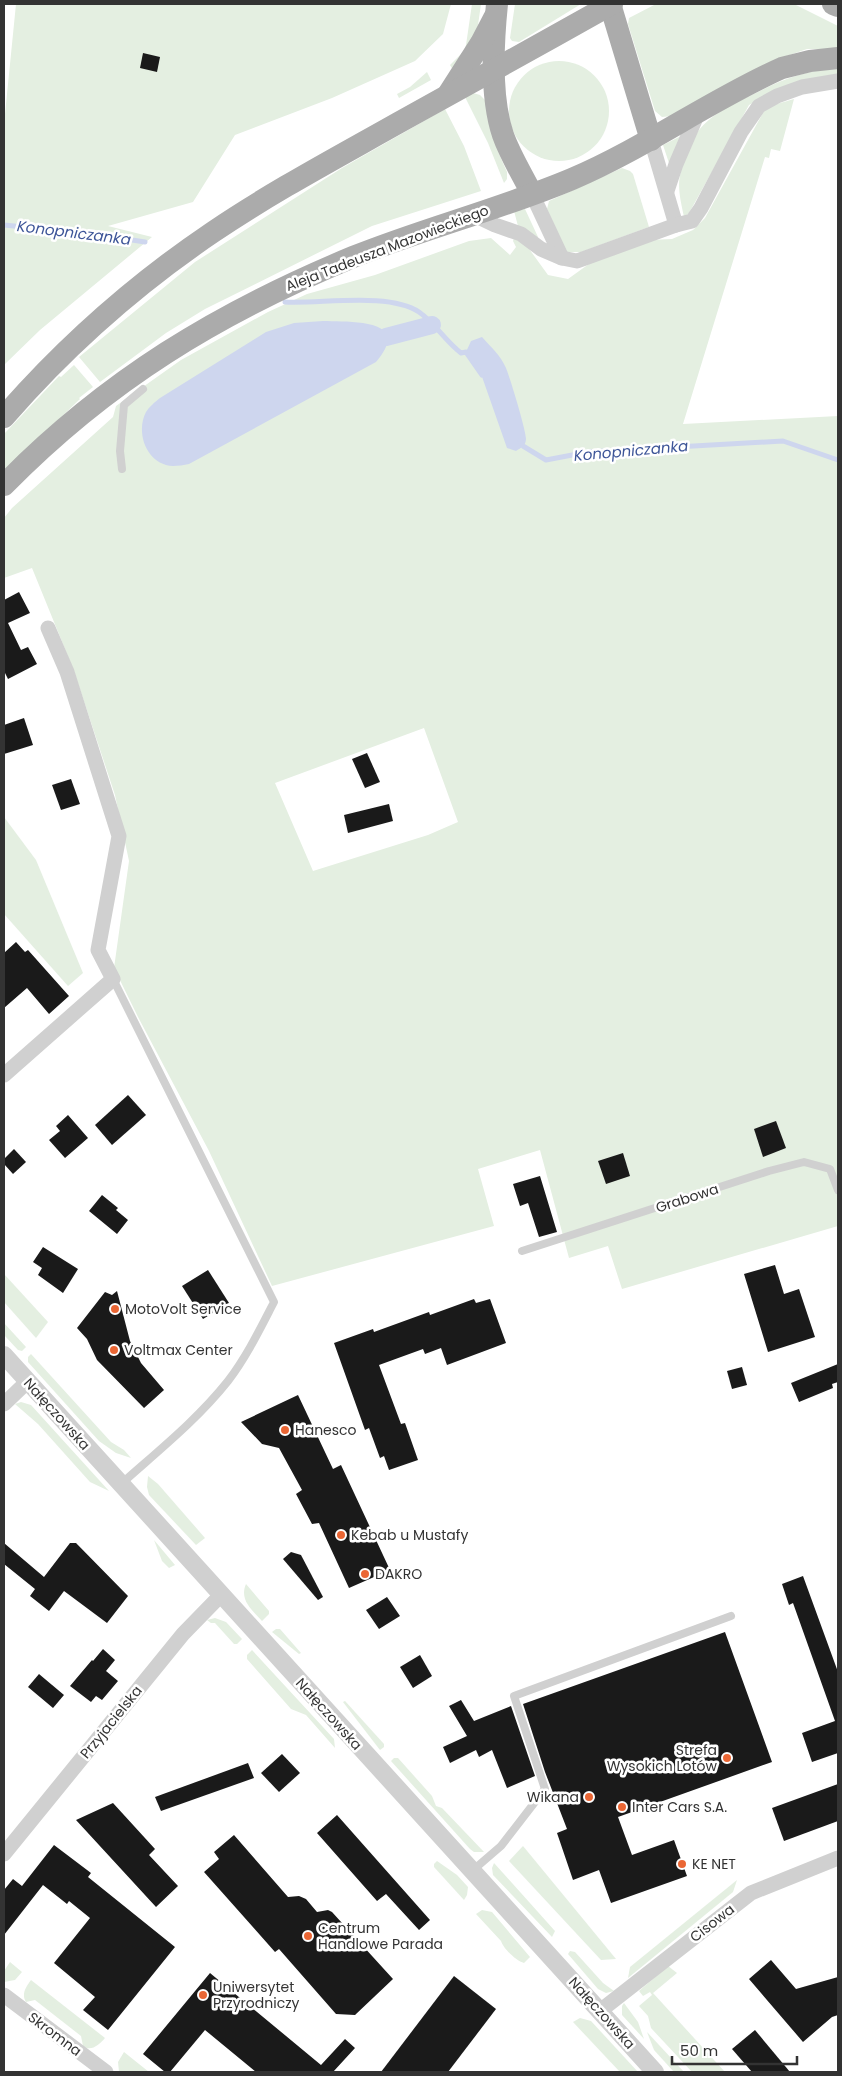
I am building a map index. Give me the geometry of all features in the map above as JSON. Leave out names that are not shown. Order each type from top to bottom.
[{"type":"main road","points":[[4,417],[51,367],[106,316],[164,268],[212,232],[293,183],[611,4],[651,140]]},
{"type":"main road","points":[[833,4],[838,6]]},
{"type":"main road","points":[[496,9],[495,70],[498,112],[503,135],[532,194]]},
{"type":"main road","points":[[447,96],[481,43],[496,9]]},
{"type":"main road","name":"Aleja Tadeusza Mazowieckiego","points":[[4,485],[42,447],[87,408],[167,351],[244,306],[348,259],[532,194],[594,169],[782,68],[810,60],[838,58]]},
{"type":"street","points":[[472,214],[494,225],[513,230],[541,249],[562,258],[577,261],[692,221],[701,208],[741,132],[758,106],[777,96],[802,87],[838,81]]},
{"type":"street","points":[[667,191],[679,156],[698,113]]},
{"type":"street","points":[[651,140],[676,225]]},
{"type":"street","points":[[532,194],[562,258]]},
{"type":"street","points":[[4,1074],[113,978],[98,950],[119,836],[67,672],[48,628]]},
{"type":"street","name":"Nałęczowska","points":[[4,1355],[655,2072]]},
{"type":"street","points":[[4,1404],[28,1381]]},
{"type":"street","name":"Przyjacielska","points":[[4,1854],[183,1634],[221,1595]]},
{"type":"street","name":"Cisowa","points":[[600,2011],[751,1893],[838,1858]]},
{"type":"street","name":"Skromna","points":[[4,1995],[106,2072]]},
{"type":"lane","points":[[122,468],[120,451],[124,405],[142,389]]},
{"type":"lane","points":[[113,978],[274,1302],[249,1350],[227,1381],[193,1419],[121,1484]]},
{"type":"lane","name":"Grabowa","points":[[522,1251],[769,1171],[804,1162],[830,1169],[838,1190]]},
{"type":"lane","points":[[472,1871],[501,1846],[545,1789],[514,1696],[731,1616]]},
{"type":"green space","points":[[16,4],[451,4],[443,34],[415,61],[332,98],[235,135],[193,202],[108,226],[152,237],[40,330],[4,365],[4,124]]},
{"type":"green space","points":[[472,4],[481,4],[478,25],[469,51],[453,70],[450,65],[464,51],[466,45]]},
{"type":"green space","points":[[515,4],[581,4],[519,42],[512,41],[510,38]]},
{"type":"green space","points":[[656,4],[794,4],[838,26],[838,49],[807,49],[778,59],[672,116],[662,117],[655,111],[628,24],[629,18]]},
{"type":"green space","points":[[559,61],[578,65],[594,76],[605,92],[609,111],[605,130],[594,146],[578,157],[559,161],[540,157],[524,146],[513,130],[509,111],[513,92],[524,76],[540,65]]},
{"type":"green space","points":[[838,69],[838,76],[766,95],[749,105],[689,213],[684,217],[679,192],[681,171],[694,138],[707,121],[732,105],[777,83],[807,73]]},
{"type":"green space","points":[[427,72],[431,80],[399,98],[397,94],[410,87]]},
{"type":"green space","points":[[473,93],[480,95],[485,100],[499,154],[507,172],[507,179],[504,183],[488,143],[465,97]]},
{"type":"green space","points":[[794,99],[780,151],[771,149],[769,158],[765,157],[683,424],[838,416],[838,1226],[622,1289],[608,1246],[569,1258],[540,1150],[478,1169],[494,1226],[272,1286],[209,1151],[114,968],[129,861],[115,795],[74,671],[32,568],[4,578],[4,518],[12,508],[113,417],[116,406],[181,360],[268,312],[307,294],[375,275],[469,241],[491,238],[510,255],[516,247],[513,241],[514,238],[527,246],[548,275],[568,279],[593,261],[650,240],[672,239],[693,230],[705,218],[764,111]],"holes":[[[424,728],[458,822],[428,835],[313,871],[275,783]]]},
{"type":"green space","points":[[445,109],[464,146],[481,191],[372,226],[205,309],[166,333],[100,382],[79,357],[195,262],[342,168]]},
{"type":"green space","points":[[681,136],[669,163],[663,145]]},
{"type":"green space","points":[[622,168],[633,174],[649,227],[581,252],[566,252],[547,209],[549,201]]},
{"type":"green space","points":[[525,209],[538,238],[518,226],[514,211]]},
{"type":"green space","points":[[74,365],[93,387],[79,398],[4,472],[4,434],[59,376],[61,377]]},
{"type":"green space","points":[[4,817],[36,860],[83,973],[68,986],[4,914]]},
{"type":"green space","points":[[4,1274],[48,1322],[36,1338],[4,1302]]},
{"type":"green space","points":[[4,1323],[26,1347],[22,1351],[18,1350],[4,1335]]},
{"type":"green space","points":[[31,1354],[111,1442],[124,1450],[131,1458],[116,1453],[99,1441],[28,1362],[28,1357]]},
{"type":"green space","points":[[21,1402],[31,1405],[109,1491],[90,1482],[38,1424],[15,1404]]},
{"type":"green space","points":[[148,1476],[158,1484],[205,1538],[196,1545],[149,1495],[147,1487]]},
{"type":"green space","points":[[154,1540],[175,1565],[169,1568],[162,1561]]},
{"type":"green space","points":[[246,1584],[269,1611],[269,1614],[262,1621],[245,1600],[244,1590]]},
{"type":"green space","points":[[215,1618],[226,1622],[242,1639],[237,1644],[234,1644],[215,1623],[207,1620]]},
{"type":"green space","points":[[280,1629],[301,1653],[299,1654],[272,1632]]},
{"type":"green space","points":[[252,1650],[334,1739],[335,1748],[306,1715],[291,1709],[247,1659],[247,1655]]},
{"type":"green space","points":[[345,1701],[384,1744],[384,1747],[380,1750],[343,1702]]},
{"type":"green space","points":[[394,1758],[398,1758],[432,1796],[436,1806],[442,1808],[484,1852],[474,1852],[470,1849],[391,1761]]},
{"type":"green space","points":[[523,1846],[616,1959],[601,1960],[509,1861]]},
{"type":"green space","points":[[437,1861],[457,1875],[468,1887],[464,1900],[434,1867]]},
{"type":"green space","points":[[494,1863],[555,1931],[552,1937],[493,1875],[492,1868]]},
{"type":"green space","points":[[737,1880],[733,1892],[628,1978],[630,1967]]},
{"type":"green space","points":[[482,1910],[492,1912],[530,1957],[524,1963],[510,1954],[501,1941],[476,1914]]},
{"type":"green space","points":[[570,1951],[575,1952],[603,1983],[614,1991],[606,1993],[598,1989],[568,1954]]},
{"type":"green space","points":[[10,1962],[22,1972],[15,1980],[4,1982],[4,1971]]},
{"type":"green space","points":[[668,1966],[677,1973],[653,1993],[725,2072],[692,2072],[651,2028],[648,2016],[639,2006],[652,1995],[650,1992],[643,1996],[639,1991]]},
{"type":"green space","points":[[31,1980],[105,2038],[95,2047],[86,2048],[83,2046],[81,2036],[35,2000],[26,2002],[24,1993]]},
{"type":"green space","points":[[624,2003],[638,2022],[644,2039],[622,2015]]},
{"type":"green space","points":[[580,2018],[591,2021],[638,2072],[620,2072],[573,2022]]},
{"type":"green space","points":[[647,2032],[684,2072],[674,2072],[654,2050]]},
{"type":"green space","points":[[124,2052],[149,2072],[119,2072],[118,2062]]},
{"type":"water","points":[[323,321],[374,325],[383,330],[387,337],[386,348],[376,362],[189,464],[173,466],[164,464],[150,454],[143,438],[143,420],[147,410],[160,398],[266,332],[294,323]]},
{"type":"water","points":[[482,337],[504,364],[518,404],[526,441],[516,451],[507,448],[480,371],[466,352],[471,341]]},
{"type":"building","points":[[143,53],[160,57],[157,72],[140,68]]},
{"type":"building","points":[[19,592],[30,613],[8,623],[21,650],[28,647],[37,664],[8,679],[4,671],[4,600]]},
{"type":"building","points":[[24,718],[33,745],[4,754],[4,725]]},
{"type":"building","points":[[367,753],[380,782],[365,788],[352,759]]},
{"type":"building","points":[[71,779],[80,804],[61,810],[52,785]]},
{"type":"building","points":[[389,804],[393,821],[348,833],[344,815]]},
{"type":"building","points":[[16,942],[25,952],[28,950],[69,996],[49,1014],[27,988],[4,1008],[4,953]]},
{"type":"building","points":[[128,1095],[146,1115],[112,1145],[95,1125]]},
{"type":"building","points":[[68,1115],[88,1138],[65,1158],[49,1140],[60,1131],[56,1126]]},
{"type":"building","points":[[776,1121],[786,1148],[763,1157],[754,1129]]},
{"type":"building","points":[[14,1149],[26,1162],[13,1174],[4,1164],[4,1159]]},
{"type":"building","points":[[623,1153],[630,1176],[606,1184],[598,1161]]},
{"type":"building","points":[[540,1176],[557,1232],[539,1237],[528,1203],[520,1206],[513,1184]]},
{"type":"building","points":[[102,1195],[118,1208],[116,1210],[128,1220],[117,1234],[89,1211]]},
{"type":"building","points":[[43,1247],[78,1269],[63,1293],[38,1275],[42,1268],[33,1262]]},
{"type":"building","points":[[775,1265],[784,1294],[799,1289],[815,1337],[768,1352],[744,1274]]},
{"type":"building","points":[[208,1270],[229,1303],[203,1319],[182,1286]]},
{"type":"building","name":"Voltmax Center","points":[[117,1291],[130,1341],[141,1363],[164,1390],[144,1408],[97,1360],[87,1339],[77,1328],[105,1292],[112,1295]]},
{"type":"building","points":[[474,1299],[476,1303],[490,1299],[506,1343],[447,1365],[441,1348],[425,1354],[423,1349],[379,1365],[401,1424],[405,1423],[418,1460],[389,1470],[384,1456],[380,1458],[369,1428],[365,1430],[334,1343],[373,1329],[374,1332],[429,1312],[430,1315]]},
{"type":"building","points":[[838,1364],[838,1382],[832,1384],[833,1388],[799,1402],[791,1383]]},
{"type":"building","points":[[742,1367],[747,1385],[732,1389],[727,1371]]},
{"type":"building","points":[[298,1395],[333,1469],[341,1465],[390,1570],[349,1588],[319,1523],[312,1524],[296,1494],[302,1490],[279,1448],[262,1444],[241,1422]]},
{"type":"building","points":[[4,1543],[44,1577],[70,1543],[76,1543],[128,1596],[107,1623],[64,1591],[49,1611],[30,1596],[35,1589],[4,1564]]},
{"type":"building","points":[[291,1552],[301,1555],[323,1597],[318,1600],[283,1559]]},
{"type":"building","points":[[803,1576],[838,1672],[838,1753],[812,1762],[802,1733],[835,1721],[793,1603],[789,1605],[782,1584]]},
{"type":"building","points":[[387,1597],[400,1616],[379,1629],[366,1610]]},
{"type":"building","points":[[725,1632],[772,1762],[618,1817],[632,1855],[674,1840],[687,1876],[611,1903],[599,1870],[573,1880],[557,1833],[567,1829],[545,1772],[523,1704]]},
{"type":"building","points":[[103,1649],[115,1660],[106,1671],[118,1681],[102,1700],[96,1696],[91,1702],[70,1686]]},
{"type":"building","points":[[420,1655],[432,1676],[413,1688],[400,1667]]},
{"type":"building","points":[[39,1674],[64,1695],[53,1708],[28,1687]]},
{"type":"building","points":[[461,1700],[474,1721],[511,1706],[535,1776],[507,1788],[492,1750],[479,1757],[476,1750],[450,1763],[443,1747],[467,1736],[449,1706]]},
{"type":"building","points":[[282,1754],[300,1773],[279,1792],[261,1773]]},
{"type":"building","points":[[248,1763],[254,1778],[161,1811],[155,1797]]},
{"type":"building","points":[[838,1784],[838,1821],[784,1841],[772,1808]]},
{"type":"building","points":[[113,1803],[155,1849],[149,1855],[178,1886],[156,1907],[76,1820]]},
{"type":"building","points":[[337,1815],[430,1920],[419,1930],[386,1894],[377,1901],[317,1833]]},
{"type":"building","name":"Centrum Handlowe Parada","points":[[234,1835],[288,1897],[299,1896],[306,1899],[317,1912],[328,1910],[332,1912],[393,1979],[355,2015],[336,2014],[279,1949],[275,1952],[204,1872],[219,1859],[214,1852]]},
{"type":"building","points":[[54,1845],[91,1873],[88,1877],[175,1947],[108,2030],[83,2010],[95,1997],[54,1963],[90,1918],[69,1901],[67,1904],[43,1885],[4,1935],[4,1890],[13,1879],[22,1886]]},
{"type":"building","points":[[771,1960],[796,1989],[838,1977],[838,2015],[832,2017],[803,2042],[749,1979]]},
{"type":"building","points":[[210,1973],[321,2065],[345,2039],[355,2048],[333,2072],[256,2072],[205,2030],[170,2072],[165,2072],[143,2054]]},
{"type":"building","points":[[454,1976],[496,2009],[448,2072],[381,2072]]},
{"type":"building","points":[[755,2030],[790,2072],[752,2072],[732,2049]]},
{"type":"waterway","name":"Konopniczanka","points":[[4,225],[93,234],[145,242]]},
{"type":"waterway","name":"Konopniczanka","points":[[285,302],[355,300],[391,302],[406,306],[425,316],[461,353],[466,352],[482,375]]},
{"type":"waterway","points":[[386,337],[432,325]]},
{"type":"waterway","name":"Konopniczanka","points":[[520,440],[523,446],[546,460],[588,452],[783,441],[838,460]]},
{"type":"place","name":"MotoVolt Service","points":[[115,1309]]},
{"type":"place","name":"Voltmax Center","points":[[114,1350]]},
{"type":"place","name":"Hanesco","points":[[285,1430]]},
{"type":"place","name":"Kebab u Mustafy","points":[[341,1535]]},
{"type":"place","name":"DAKRO","points":[[365,1574]]},
{"type":"place","name":"Strefa Wysokich Lotów","points":[[727,1758]]},
{"type":"place","name":"Wikana","points":[[589,1797]]},
{"type":"place","name":"Inter Cars S.A.","points":[[622,1807]]},
{"type":"place","name":"KE NET","points":[[682,1864]]},
{"type":"place","name":"Centrum Handlowe Parada","points":[[308,1936]]},
{"type":"place","name":"Uniwersytet Przyrodniczy","points":[[203,1995]]}]
